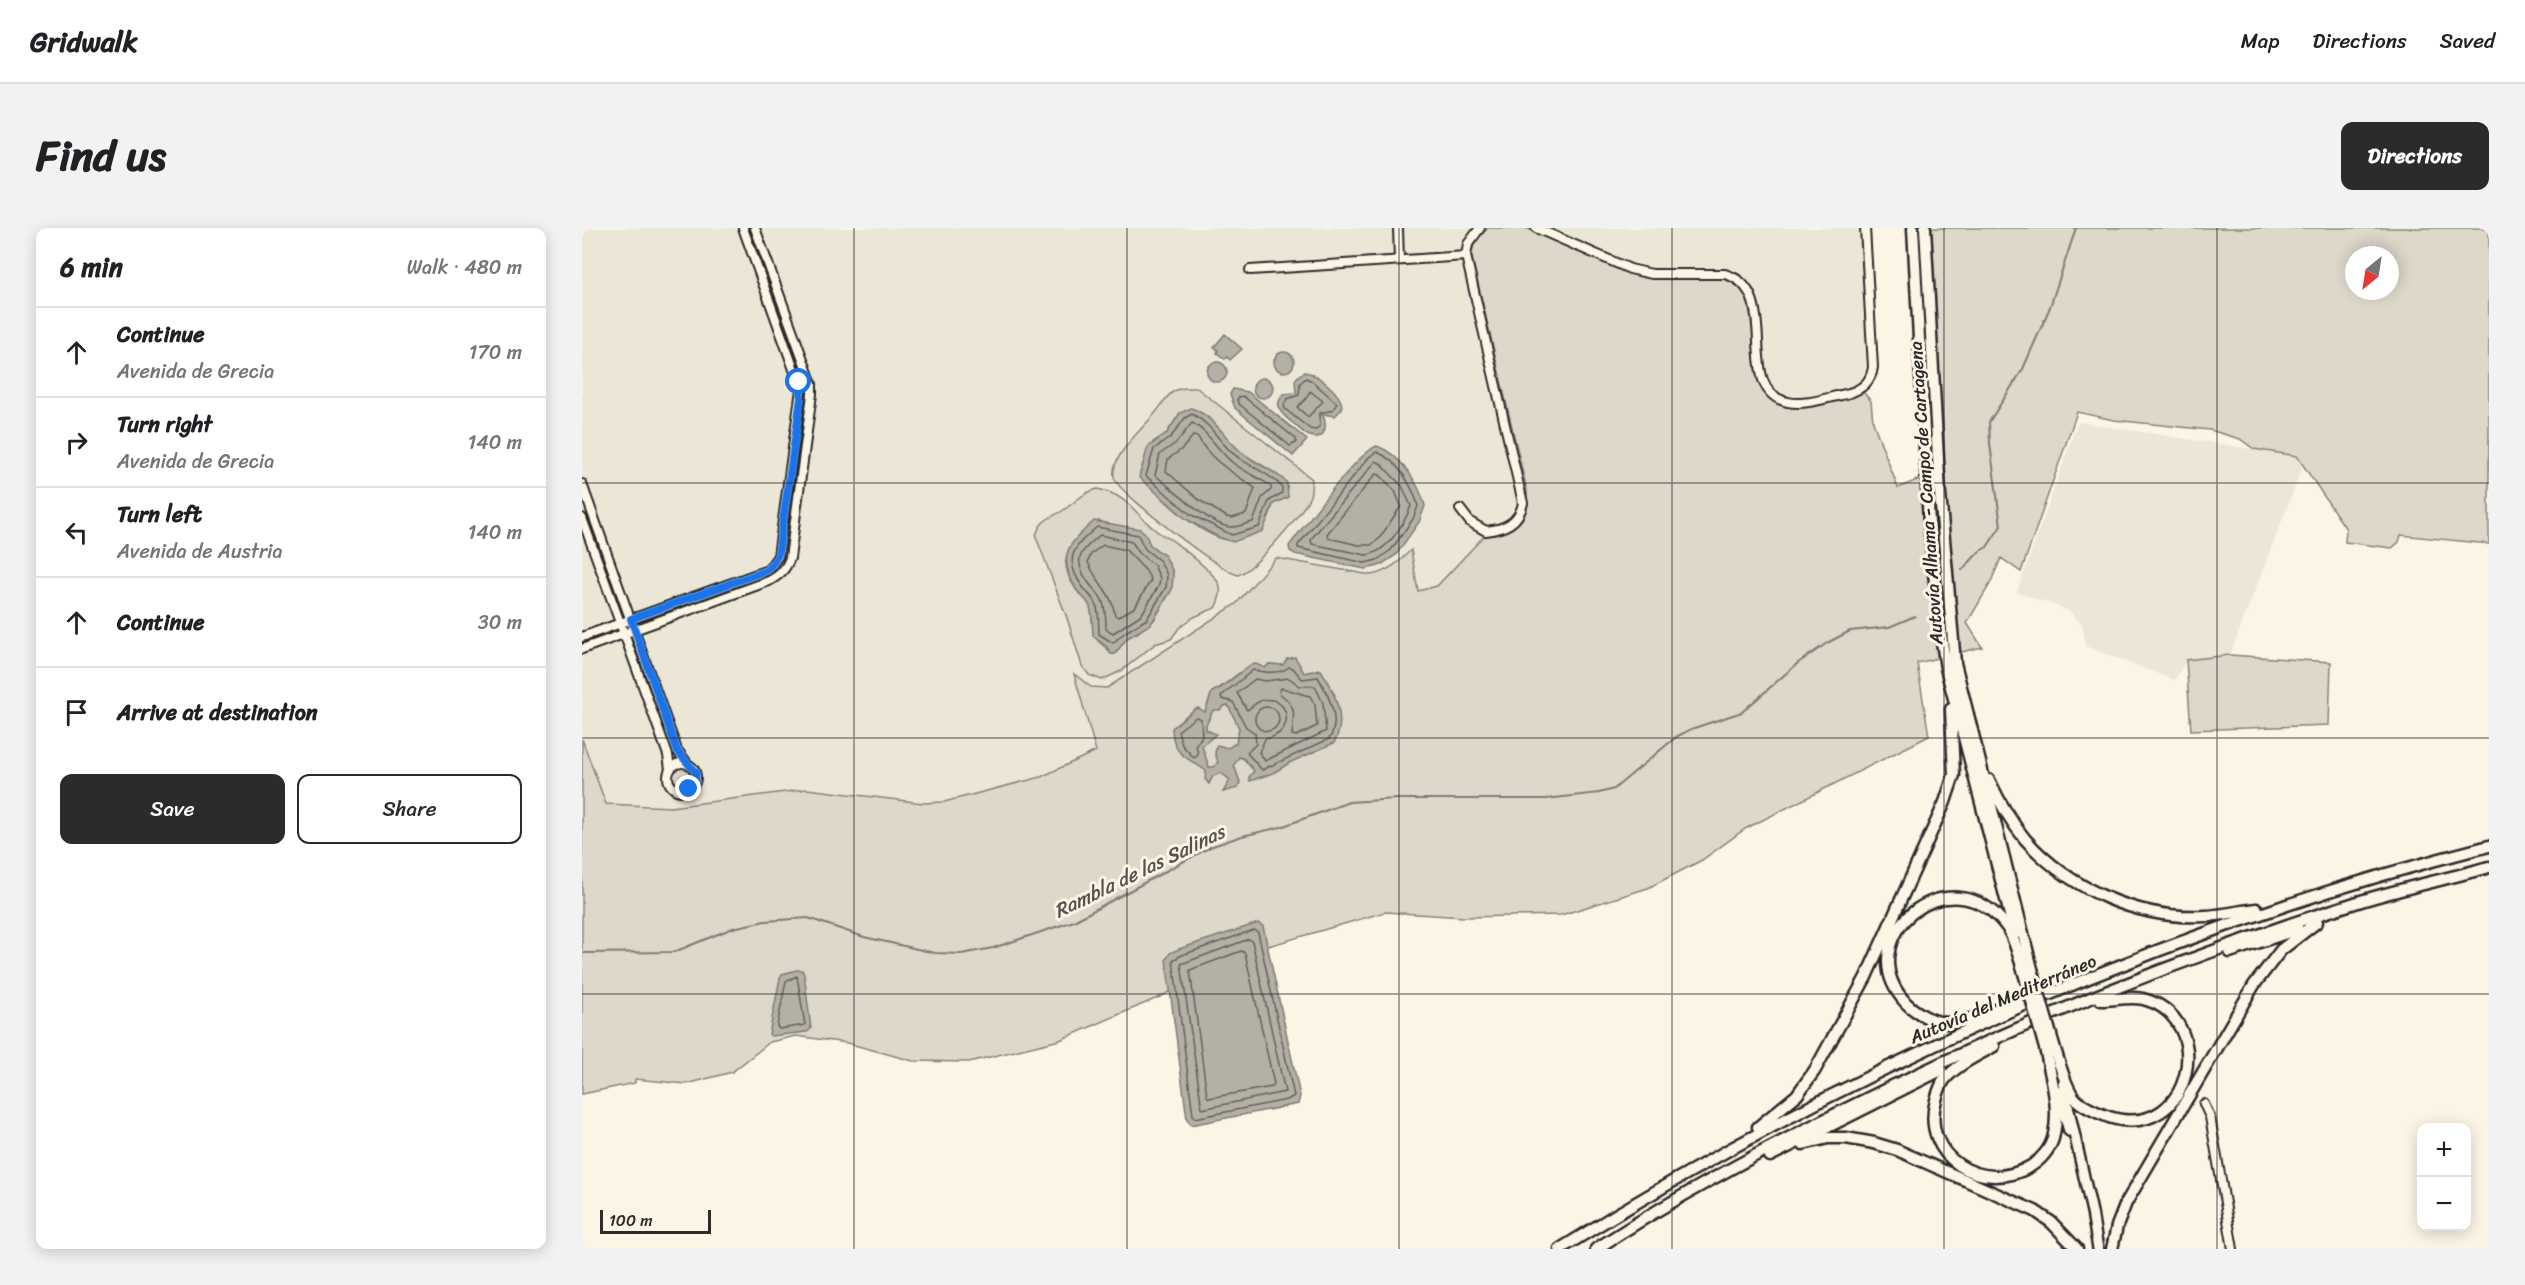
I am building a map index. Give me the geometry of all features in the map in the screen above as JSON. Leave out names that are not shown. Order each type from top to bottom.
[{"type":"highway","name":"Autovía Alhama - Campo de Cartagena","points":[[1913,228],[1929,523],[1946,668]]},
{"type":"highway","name":"Autovía Alhama - Campo de Cartagena","points":[[1925,228],[1940,494],[1955,663],[1976,753]]},
{"type":"highway","points":[[1946,668],[2050,1051],[2057,1114],[2054,1136],[2048,1149],[2036,1162],[2019,1173],[2004,1177],[1987,1177],[1969,1171],[1951,1159],[1936,1135],[1932,1113],[1944,1080],[1959,1066],[1994,1046]]},
{"type":"highway","points":[[1739,1143],[1797,1095],[1815,1070],[1866,977],[1945,802],[1954,775],[1952,716],[1944,676],[1946,668]]},
{"type":"highway","points":[[1976,753],[2028,971]]},
{"type":"highway","points":[[1976,753],[2007,814],[2026,840],[2058,870],[2098,894],[2143,911],[2174,915],[2206,916],[2257,909]]},
{"type":"highway","name":"Autovía del Mediterráneo","points":[[1560,1249],[1739,1143],[1882,1070],[1965,1031],[2055,992],[2213,931],[2439,858],[2489,846]]},
{"type":"highway","points":[[2028,971],[2008,928],[1994,911],[1976,901],[1952,896],[1930,901],[1911,912],[1895,931],[1889,949],[1889,969],[1897,993],[1912,1009],[1927,1018],[1946,1023],[1964,1020],[2023,999],[2257,909],[2410,862],[2439,858]]},
{"type":"highway","name":"Autovía del Mediterráneo","points":[[1596,1249],[1754,1156],[1903,1080],[2000,1036],[2104,993],[2257,935],[2364,900],[2489,867]]},
{"type":"highway","points":[[1605,1249],[1743,1170],[1963,1059],[2159,977],[2317,922],[2423,889],[2431,883]]},
{"type":"highway","points":[[2112,1249],[2117,1226],[2126,1203],[2254,985],[2281,950],[2317,922]]},
{"type":"highway","points":[[2050,1051],[2074,1098],[2105,1116],[2139,1121],[2157,1114],[2170,1104],[2182,1087],[2187,1067],[2187,1049],[2182,1031],[2175,1019],[2156,1004],[2141,998],[2102,1000]]},
{"type":"highway","points":[[1788,1147],[1828,1138],[1846,1138],[1897,1150],[2035,1211],[2050,1222],[2077,1249]]},
{"type":"main road","points":[[2050,1051],[2093,1249]]},
{"type":"main road","points":[[2050,1051],[2077,1143],[2098,1249]]},
{"type":"street","points":[[582,637],[768,570],[778,555],[801,389],[743,228]]},
{"type":"street","points":[[582,649],[769,581],[778,576],[786,567],[812,384],[755,228]]},
{"type":"street","points":[[1398,228],[1399,260]]},
{"type":"street","points":[[1460,509],[1477,527],[1486,531],[1507,527],[1517,519],[1523,503],[1466,256],[1468,244],[1480,228]]},
{"type":"street","points":[[1536,228],[1630,269],[1652,274],[1725,274],[1735,277],[1746,286],[1754,303],[1761,375],[1764,382],[1774,397],[1795,403],[1852,392],[1863,387],[1871,377],[1873,367],[1865,228]]},
{"type":"street","points":[[1250,270],[1466,256]]},
{"type":"street","points":[[582,484],[677,750],[696,773],[695,783],[689,789],[680,791],[672,786],[668,778],[670,769],[668,755],[582,518]]},
{"type":"street","points":[[670,769],[677,763],[687,763]]},
{"type":"street","points":[[2204,1104],[2210,1117],[2233,1249]]},
{"type":"shaded area","points":[[582,228],[1488,228],[1478,237],[1472,248],[1527,490],[1526,511],[1522,519],[1510,531],[1498,535],[1485,535],[1437,586],[1418,592],[1410,550],[1388,569],[1371,575],[1251,585],[1236,604],[1107,688],[1091,687],[1075,675],[1096,751],[1041,777],[944,802],[923,803],[807,789],[671,807],[606,804],[582,739]],"holes":[[[1197,388],[1310,497],[1266,553],[1238,575],[1227,572],[1202,554],[1130,496],[1121,488],[1115,466],[1142,426],[1172,392],[1178,389]],[[1377,446],[1384,448],[1402,464],[1420,492],[1425,506],[1419,522],[1396,555],[1326,499],[1365,452]],[[1104,490],[1130,504],[1152,528],[1197,561],[1218,581],[1220,586],[1215,608],[1194,617],[1179,628],[1174,635],[1155,644],[1121,671],[1108,678],[1094,678],[1082,666],[1067,618],[1039,548],[1046,519],[1067,508],[1084,493]]]},
{"type":"shaded area","points":[[1488,228],[1526,228],[1636,276],[1651,279],[1718,277],[1737,285],[1748,301],[1756,366],[1761,386],[1771,401],[1798,408],[1863,392],[1871,401],[1873,422],[1898,488],[1939,471],[1929,409],[1934,373],[1926,228],[2489,228],[2489,544],[2401,535],[2399,542],[2392,548],[2345,542],[2346,529],[2297,456],[2254,449],[2240,439],[2210,430],[2114,420],[2077,412],[2021,572],[2001,558],[1990,584],[1967,623],[1982,647],[1917,663],[1929,736],[1745,829],[1702,860],[1648,888],[1561,915],[1464,917],[1385,912],[1234,956],[1162,996],[1060,1040],[969,1062],[913,1061],[847,1043],[796,1036],[770,1042],[732,1072],[687,1084],[635,1079],[635,1083],[582,1094],[582,739],[606,804],[671,807],[807,789],[923,803],[944,802],[1041,777],[1096,751],[1074,674],[1091,687],[1107,688],[1236,604],[1276,558],[1371,575],[1393,566],[1411,550],[1418,591],[1437,586],[1485,535],[1505,532],[1518,524],[1527,501],[1527,490],[1471,254],[1475,242]],"holes":[[[1295,657],[1304,673],[1319,669],[1335,695],[1272,715],[1266,714],[1261,718],[1238,725],[1228,705],[1213,710],[1206,725],[1206,730],[1209,731],[1175,744],[1173,732],[1177,724],[1195,709],[1205,712],[1212,692],[1245,669],[1258,666],[1265,668],[1269,664],[1283,665]]]},
{"type":"shaded area","points":[[1526,228],[1871,228],[1879,376],[1863,392],[1852,396],[1799,408],[1783,406],[1772,400],[1761,386],[1757,378],[1754,349],[1651,279],[1636,276]]},
{"type":"shaded area","points":[[1182,388],[1197,388],[1312,479],[1310,496],[1297,516],[1255,563],[1238,575],[1213,561],[1174,532],[1135,501],[1115,480],[1116,463],[1121,453],[1166,398]],"holes":[[[1196,410],[1212,420],[1220,432],[1242,453],[1275,473],[1288,497],[1273,504],[1261,529],[1252,535],[1235,540],[1226,540],[1200,528],[1167,502],[1140,473],[1153,442],[1167,433],[1180,413]]]},
{"type":"shaded area","points":[[2078,422],[2297,456],[2302,461],[2301,471],[2230,655],[2187,660],[2174,680],[2085,646],[2083,625],[2071,613],[2017,592]]},
{"type":"shaded area","points":[[1097,489],[1107,491],[1129,504],[1155,530],[1204,566],[1220,588],[1215,608],[1194,617],[1179,628],[1171,639],[1155,644],[1121,671],[1102,680],[1089,675],[1082,666],[1067,618],[1036,537],[1043,523]],"holes":[[[1099,521],[1145,535],[1150,545],[1165,556],[1173,572],[1172,589],[1154,620],[1127,638],[1115,654],[1111,654],[1096,638],[1090,606],[1070,580],[1066,569],[1068,550],[1080,535]]]},
{"type":"shaded area","points":[[2230,655],[2331,662],[2329,725],[2191,730],[2186,660]]},
{"type":"shaded area","points":[[678,766],[686,766],[693,773],[693,781],[686,788],[678,788],[671,781],[671,773]]},
{"type":"water","points":[[1225,334],[1242,349],[1230,360],[1217,353],[1218,350],[1214,347]]},
{"type":"water","points":[[1280,352],[1288,352],[1294,358],[1294,366],[1288,372],[1280,372],[1274,366],[1274,358]]},
{"type":"water","points":[[1213,362],[1221,362],[1227,368],[1227,376],[1221,382],[1213,382],[1207,376],[1207,368]]},
{"type":"water","points":[[1305,372],[1329,386],[1342,403],[1342,409],[1335,416],[1322,414],[1325,422],[1324,431],[1315,437],[1304,432],[1280,411],[1279,407],[1280,399],[1284,394],[1296,393],[1295,380]]},
{"type":"water","points":[[1259,378],[1267,378],[1273,384],[1273,392],[1267,398],[1259,398],[1253,392],[1253,384]]},
{"type":"water","points":[[1233,389],[1248,392],[1307,440],[1293,456],[1235,408],[1230,394]]},
{"type":"water","points":[[1191,408],[1212,421],[1246,456],[1287,483],[1288,497],[1273,504],[1263,531],[1233,542],[1218,537],[1186,519],[1139,477],[1148,447],[1167,433],[1180,413]]},
{"type":"water","points":[[1377,446],[1401,462],[1418,488],[1425,506],[1419,522],[1396,555],[1379,566],[1365,569],[1290,551],[1289,546],[1331,491],[1357,462]]},
{"type":"water","points":[[1094,521],[1140,529],[1145,533],[1150,545],[1165,556],[1173,572],[1172,589],[1151,624],[1127,638],[1115,654],[1111,654],[1107,647],[1093,636],[1090,607],[1076,589],[1067,567],[1066,559],[1072,544]]},
{"type":"water","points":[[1295,657],[1304,673],[1321,670],[1326,678],[1338,706],[1340,725],[1334,743],[1291,762],[1273,773],[1250,781],[1249,777],[1254,771],[1244,759],[1239,757],[1234,765],[1240,782],[1238,788],[1223,792],[1230,780],[1221,773],[1213,776],[1209,784],[1205,779],[1206,771],[1178,751],[1172,728],[1195,709],[1198,708],[1205,712],[1212,692],[1250,665],[1256,664],[1265,668],[1269,664],[1283,665],[1287,659]],"holes":[[[1228,705],[1239,728],[1236,743],[1228,748],[1217,745],[1215,753],[1218,762],[1214,767],[1209,767],[1202,746],[1216,734],[1206,730],[1213,710],[1220,710]]]},
{"type":"water","points":[[1258,923],[1263,926],[1300,1096],[1298,1104],[1191,1125],[1187,1119],[1166,960],[1170,953],[1179,949]]},
{"type":"water","points":[[802,970],[804,974],[811,1029],[807,1032],[771,1036],[769,1034],[780,978],[782,974]]},
{"type":"waterway","name":"Rambla de las Salinas","points":[[1962,570],[1987,547],[2001,526],[1989,422],[2023,369],[2050,307],[2076,228]]},
{"type":"waterway","name":"Rambla de las Salinas","points":[[582,953],[674,952],[733,928],[765,921],[808,918],[864,937],[935,953],[961,954],[993,948],[1074,921],[1210,847],[1242,836],[1281,827],[1349,802],[1397,799],[1546,799],[1614,789],[1676,737],[1691,729],[1742,712],[1798,663],[1827,643],[1850,631],[1889,627],[1915,616]]},
{"type":"route","points":[[689,789],[695,783],[696,773],[677,750],[631,619],[768,570],[774,564],[778,555],[801,398],[799,382]]}]
